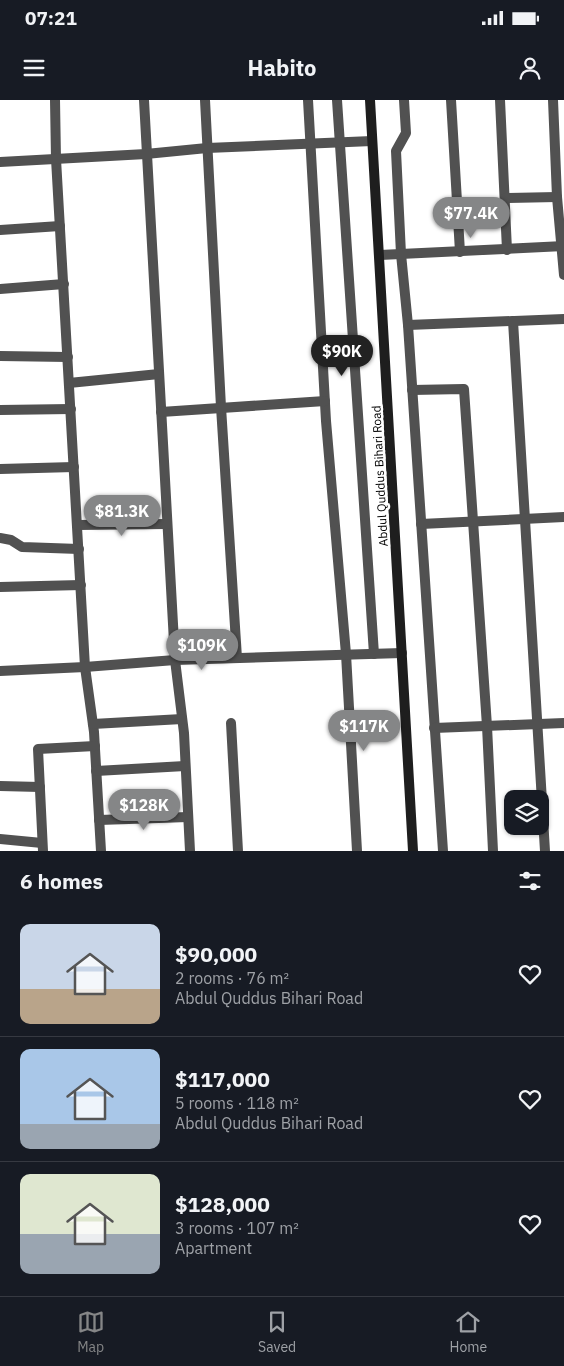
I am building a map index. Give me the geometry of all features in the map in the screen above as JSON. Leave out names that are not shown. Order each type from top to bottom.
[{"type":"main road","name":"Abdul Quddus Bihari Road","points":[[370,100],[414,851]]},
{"type":"street","points":[[55,100],[56,159],[85,667],[95,746],[101,851]]},
{"type":"street","points":[[144,100],[175,660],[182,719],[190,851]]},
{"type":"street","points":[[204,100],[237,658]]},
{"type":"street","points":[[308,100],[325,401],[346,654],[357,851]]},
{"type":"street","points":[[337,100],[338,143],[374,654]]},
{"type":"street","points":[[404,100],[406,133],[396,151],[401,254],[408,326],[434,728],[444,851]]},
{"type":"street","points":[[451,100],[460,252]]},
{"type":"street","points":[[500,100],[507,250]]},
{"type":"street","points":[[553,100],[564,275]]},
{"type":"street","points":[[0,162],[146,154],[207,148],[372,141]]},
{"type":"street","points":[[505,198],[558,197]]},
{"type":"street","points":[[0,230],[60,226]]},
{"type":"street","points":[[380,255],[563,246]]},
{"type":"street","points":[[0,289],[64,284]]},
{"type":"street","points":[[408,326],[564,319]]},
{"type":"street","points":[[513,321],[545,851]]},
{"type":"street","points":[[0,356],[68,357]]},
{"type":"street","points":[[69,383],[159,374]]},
{"type":"street","points":[[412,390],[464,389],[487,726],[493,851]]},
{"type":"street","points":[[161,412],[325,401]]},
{"type":"street","points":[[0,410],[71,408]]},
{"type":"street","points":[[0,469],[74,467]]},
{"type":"street","points":[[421,524],[564,517]]},
{"type":"street","points":[[77,525],[167,524]]},
{"type":"street","points":[[0,538],[11,540],[22,547],[78,549]]},
{"type":"street","points":[[0,587],[80,585]]},
{"type":"street","points":[[0,671],[175,660],[402,653]]},
{"type":"street","points":[[93,724],[182,719]]},
{"type":"street","points":[[231,723],[238,851]]},
{"type":"street","points":[[434,728],[564,723]]},
{"type":"street","points":[[0,839],[43,847],[38,749],[95,746]]},
{"type":"street","points":[[96,772],[185,766]]},
{"type":"street","points":[[0,786],[40,787]]},
{"type":"street","points":[[99,820],[188,817]]}]
